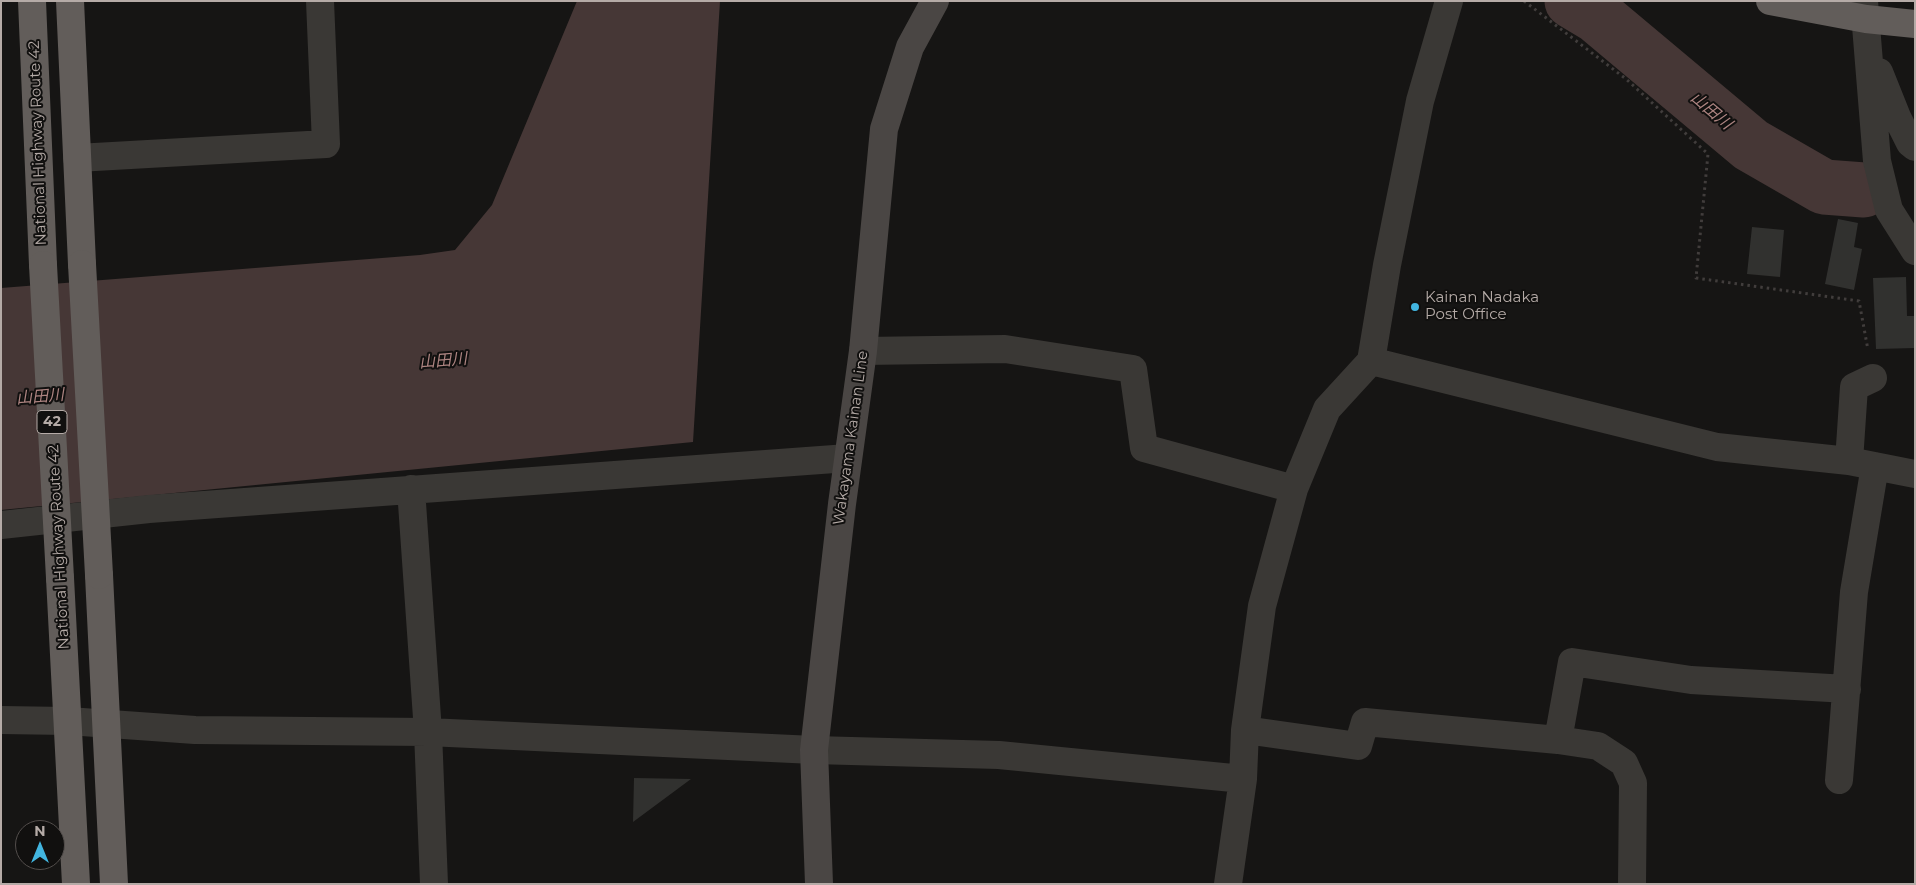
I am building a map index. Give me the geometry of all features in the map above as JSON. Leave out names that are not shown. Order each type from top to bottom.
[{"type":"highway","name":"National Highway Route 42","points":[[32,1],[43,265],[76,884]]},
{"type":"highway","points":[[70,1],[114,884]]},
{"type":"highway","points":[[1770,1],[1865,10],[1915,24]]},
{"type":"main road","name":"Wakayama Kainan Line","points":[[819,884],[814,750],[848,458],[863,351],[884,129],[910,47],[934,1]]},
{"type":"street","points":[[77,158],[326,144],[320,1]]},
{"type":"street","points":[[1228,884],[1244,778],[1245,730],[1262,606],[1294,489],[1327,409],[1370,361],[1420,101],[1449,1]]},
{"type":"street","points":[[1865,10],[1877,161],[1889,210],[1915,251]]},
{"type":"street","points":[[1868,46],[1897,117],[1910,144],[1915,147]]},
{"type":"street","points":[[863,351],[1005,349],[1133,370],[1144,448],[1294,489]]},
{"type":"street","points":[[1370,361],[1717,447],[1862,464],[1915,474]]},
{"type":"street","points":[[1839,780],[1862,464],[1854,387],[1873,378]]},
{"type":"street","points":[[1,525],[149,509],[848,458]]},
{"type":"street","points":[[412,490],[428,732],[434,884]]},
{"type":"street","points":[[1558,740],[1572,662],[1691,680],[1847,689]]},
{"type":"street","points":[[1,720],[68,721],[195,730],[428,732],[814,750],[999,755],[1244,778]]},
{"type":"street","points":[[1245,730],[1358,746],[1365,722],[1558,740],[1598,746],[1624,763],[1633,782],[1632,884]]},
{"type":"path","points":[[1524,1],[1626,79],[1708,154],[1696,278],[1859,301],[1873,378]]},
{"type":"water","points":[[577,1],[720,1],[693,442],[1,510],[1,288],[420,255],[455,250],[492,205]]},
{"type":"building","points":[[1838,219],[1858,223],[1854,247],[1862,249],[1854,290],[1825,284]]},
{"type":"building","points":[[1752,227],[1784,230],[1780,277],[1747,274]]},
{"type":"building","points":[[1906,277],[1907,316],[1915,316],[1915,348],[1876,349],[1873,278]]},
{"type":"building","points":[[634,778],[691,779],[633,822]]},
{"type":"waterway","name":"山田川","points":[[1572,1],[1597,16],[1751,145],[1824,187],[1864,190]]},
{"type":"place","name":"Kainan Nadaka Post Office","points":[[1415,307]]}]
